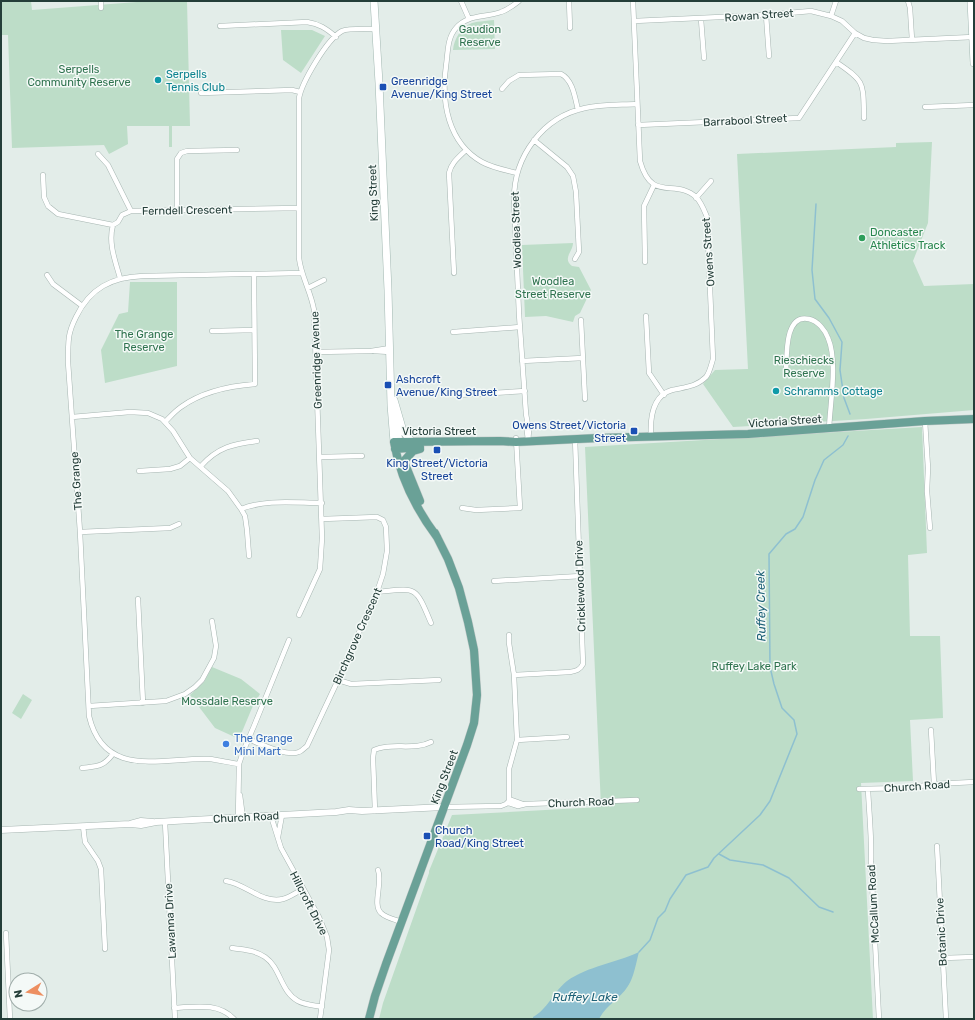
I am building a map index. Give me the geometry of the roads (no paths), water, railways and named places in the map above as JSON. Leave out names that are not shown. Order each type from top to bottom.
[{"type":"main road","name":"King Street","points":[[374,1],[380,83],[390,350],[391,417],[408,487],[425,520],[437,537]]},
{"type":"main road","points":[[971,1],[974,63]]},
{"type":"main road","name":"King Street","points":[[369,1019],[377,989],[471,732],[476,710],[477,686],[472,642],[462,598],[452,568],[397,445],[394,400],[391,385]]},
{"type":"main road","points":[[394,400],[403,431],[412,442]]},
{"type":"main road","name":"Victoria Street","points":[[397,445],[412,442],[500,441],[528,438],[598,438],[748,434],[925,421],[974,419]]},
{"type":"main road","name":"Victoria Street","points":[[397,445],[424,446],[485,441]]},
{"type":"main road","points":[[404,461],[413,451],[424,446]]},
{"type":"street","points":[[101,1],[101,8]]},
{"type":"street","points":[[461,1],[469,18]]},
{"type":"street","points":[[517,173],[488,165],[466,150],[454,133],[446,114],[444,76],[448,43],[455,29],[469,18],[502,12],[512,3],[519,1]]},
{"type":"street","points":[[569,1],[570,28]]},
{"type":"street","points":[[633,1],[640,161],[643,172],[654,186],[682,190],[696,198],[710,181]]},
{"type":"street","points":[[831,16],[836,1]]},
{"type":"street","points":[[908,1],[910,8],[912,40]]},
{"type":"street","name":"Rowan Street","points":[[634,21],[701,19],[811,11],[831,16],[842,21],[864,38],[874,40],[973,37]]},
{"type":"street","points":[[766,15],[769,56]]},
{"type":"street","points":[[701,19],[704,58]]},
{"type":"street","points":[[220,26],[307,22],[318,24],[326,28],[336,37]]},
{"type":"street","name":"Greenridge Avenue","points":[[299,616],[320,569],[322,503],[314,310],[308,288],[301,273],[299,258],[298,105],[300,92],[331,39],[336,37],[342,31],[376,29]]},
{"type":"street","name":"Barrabool Street","points":[[638,125],[799,118],[856,33]]},
{"type":"street","points":[[836,62],[860,80],[863,91],[864,118]]},
{"type":"street","points":[[502,89],[509,81],[519,75],[561,74],[566,77],[570,83],[578,110]]},
{"type":"street","points":[[201,93],[292,90],[300,92]]},
{"type":"street","name":"Woodlea Street","points":[[528,438],[520,327],[514,199],[517,173],[522,158],[534,140],[555,120],[568,113],[592,106],[637,104]]},
{"type":"street","points":[[925,107],[974,105]]},
{"type":"street","points":[[534,140],[567,167],[573,176],[576,192],[579,252],[575,259]]},
{"type":"street","points":[[177,209],[178,159],[182,153],[187,151],[237,150]]},
{"type":"street","points":[[454,273],[449,173],[454,162],[466,150]]},
{"type":"street","points":[[98,154],[108,165],[131,211]]},
{"type":"street","points":[[43,175],[44,197],[48,206],[58,214],[113,225],[111,239],[112,248],[120,278]]},
{"type":"street","points":[[645,262],[644,206],[654,186]]},
{"type":"street","name":"Owens Street","points":[[664,395],[671,390],[690,387],[700,382],[708,373],[713,360],[707,217],[702,205],[696,198]]},
{"type":"street","name":"Ferndell Crescent","points":[[113,225],[118,222],[122,215],[131,211],[298,208]]},
{"type":"street","name":"The Grange","points":[[240,764],[209,759],[145,762],[127,759],[113,754],[98,738],[92,726],[89,706],[80,532],[68,362],[69,336],[72,324],[81,305],[101,286],[120,278],[143,276],[301,273]]},
{"type":"street","points":[[165,422],[180,407],[208,393],[255,384],[254,274]]},
{"type":"street","points":[[47,275],[53,284],[81,305]]},
{"type":"street","points":[[308,288],[324,280]]},
{"type":"street","points":[[646,316],[649,373],[664,395],[655,404],[651,416],[652,437]]},
{"type":"street","points":[[786,372],[789,331],[796,321],[805,318],[814,321],[822,327],[828,338],[832,355],[832,409],[829,429]]},
{"type":"street","points":[[581,320],[585,399]]},
{"type":"street","points":[[453,332],[520,327]]},
{"type":"street","points":[[212,331],[254,330]]},
{"type":"street","points":[[316,352],[390,350]]},
{"type":"street","points":[[522,361],[583,358]]},
{"type":"street","points":[[458,395],[525,391]]},
{"type":"street","points":[[72,417],[130,412],[148,413],[165,422],[173,431],[190,458],[228,491],[241,509],[245,516],[248,530],[249,556]]},
{"type":"street","points":[[925,421],[928,468],[927,491],[930,528]]},
{"type":"street","name":"Cricklewood Drive","points":[[514,675],[570,672],[581,668],[583,660],[581,576],[575,438]]},
{"type":"street","points":[[462,508],[476,510],[520,508],[516,440]]},
{"type":"street","points":[[201,466],[209,457],[221,449],[257,441]]},
{"type":"street","points":[[320,457],[362,456]]},
{"type":"street","points":[[139,471],[170,469],[180,466],[190,458]]},
{"type":"street","points":[[241,509],[264,503],[322,503]]},
{"type":"street","name":"Birchgrove Crescent","points":[[248,739],[281,752],[295,753],[301,751],[307,746],[377,592],[383,574],[387,551],[386,527],[383,520],[378,517],[322,519]]},
{"type":"street","points":[[80,532],[170,528],[179,524]]},
{"type":"street","points":[[494,581],[581,576]]},
{"type":"street","points":[[377,592],[408,589],[416,592],[421,599],[431,623]]},
{"type":"street","points":[[138,599],[144,703]]},
{"type":"street","points":[[89,706],[166,701],[184,694],[195,687],[202,680],[214,658],[216,646],[212,621]]},
{"type":"street","points":[[509,801],[509,769],[517,740],[514,675],[509,643],[510,635]]},
{"type":"street","points":[[240,818],[238,802],[240,764],[248,739],[289,640]]},
{"type":"street","points":[[338,680],[351,684],[439,680]]},
{"type":"street","points":[[931,730],[934,784]]},
{"type":"street","points":[[517,740],[567,737]]},
{"type":"street","points":[[374,750],[381,748],[421,746],[431,742]]},
{"type":"street","points":[[370,746],[374,750]]},
{"type":"street","points":[[374,750],[372,758],[375,811]]},
{"type":"street","points":[[82,768],[105,764],[113,754]]},
{"type":"street","name":"Church Road","points":[[859,789],[906,788],[934,784],[974,782]]},
{"type":"street","name":"McCallum Road","points":[[868,788],[868,811],[872,838],[871,862],[879,1019]]},
{"type":"street","name":"Church Road","points":[[1,830],[130,824],[145,821],[165,822],[240,818],[349,810],[375,811],[444,807],[501,806],[509,801],[526,804],[637,800]]},
{"type":"street","points":[[278,838],[282,815]]},
{"type":"street","name":"Hillcroft Drive","points":[[271,816],[281,848],[324,927],[328,943],[329,950],[320,1019]]},
{"type":"street","name":"Lawanna Drive","points":[[165,822],[175,1019]]},
{"type":"street","points":[[83,826],[85,842],[98,861],[101,872],[105,949]]},
{"type":"street","name":"Botanic Drive","points":[[937,846],[946,1019]]},
{"type":"street","points":[[378,870],[380,878],[377,902],[378,910],[383,915],[402,922]]},
{"type":"street","points":[[226,881],[235,882],[263,897],[272,900],[285,898],[303,889]]},
{"type":"street","points":[[6,933],[10,1019]]},
{"type":"street","points":[[232,948],[254,951],[265,957],[274,966],[284,988],[292,997],[303,1003],[322,1007]]},
{"type":"street","points":[[943,958],[974,957]]},
{"type":"street","points":[[174,1008],[215,1007],[223,1010],[234,1019]]},
{"type":"water","name":"Ruffey Lake","points":[[639,952],[628,986],[625,991],[606,1009],[599,1019],[533,1019],[533,1017],[542,1010],[567,981],[593,968]]},
{"type":"waterway","name":"Ruffey Creek","points":[[816,204],[812,270],[815,299],[829,318],[842,342],[840,370],[844,398],[850,414]]},
{"type":"waterway","name":"Ruffey Creek","points":[[639,952],[650,940],[658,918],[665,911],[670,899],[686,875],[708,867],[714,858],[760,815],[770,801],[797,734],[794,720],[782,708],[770,667],[769,554],[786,534],[795,529],[803,517],[815,480],[824,460],[843,445],[848,436]]},
{"type":"waterway","points":[[719,854],[730,860],[763,865],[789,878],[819,907],[833,912]]},
{"type":"place","name":"Serpells Tennis Club","points":[[158,80]]},
{"type":"place","name":"Greenridge Avenue/King Street","points":[[383,87]]},
{"type":"place","name":"Doncaster Athletics Track","points":[[862,238]]},
{"type":"place","name":"Ashcroft Avenue/King Street","points":[[388,385]]},
{"type":"place","name":"Schramms Cottage","points":[[776,391]]},
{"type":"place","name":"Owens Street/Victoria Street","points":[[634,431]]},
{"type":"place","name":"King Street/Victoria Street","points":[[437,450]]},
{"type":"place","name":"The Grange Mini Mart","points":[[226,744]]},
{"type":"place","name":"Church Road/King Street","points":[[427,836]]},
{"type":"park label","name":"Gaudion Reserve","points":[[480,35]]},
{"type":"park label","name":"Serpells Community Reserve","points":[[79,75]]},
{"type":"park label","name":"Woodlea Street Reserve","points":[[553,287]]},
{"type":"park label","name":"The Grange Reserve","points":[[144,340]]},
{"type":"park label","name":"Rieschiecks Reserve","points":[[804,366]]},
{"type":"park label","name":"Ruffey Lake Park","points":[[754,666]]},
{"type":"park label","name":"Mossdale Reserve","points":[[227,701]]}]
